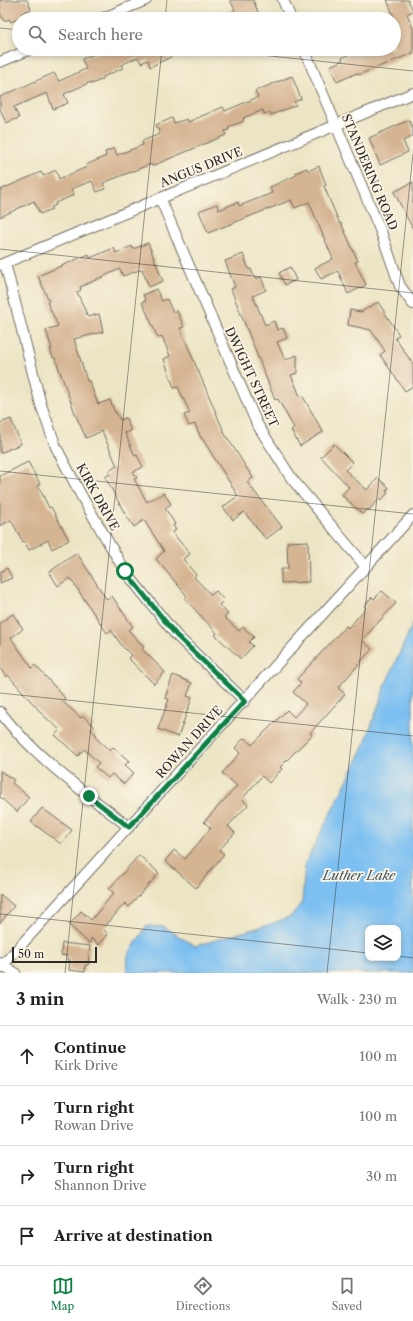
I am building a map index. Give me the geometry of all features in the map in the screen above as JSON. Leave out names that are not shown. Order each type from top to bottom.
[{"type":"street","points":[[118,12],[146,0]]},
{"type":"street","points":[[283,0],[288,12]]},
{"type":"street","points":[[0,62],[14,56]]},
{"type":"street","name":"STANDERING ROAD","points":[[307,56],[381,232],[400,286],[413,304]]},
{"type":"street","name":"ANGUS DRIVE","points":[[2,264],[413,93]]},
{"type":"street","name":"DWIGHT STREET","points":[[160,198],[228,360],[257,424],[292,479],[366,567]]},
{"type":"street","name":"KIRK DRIVE","points":[[2,264],[41,405],[56,447],[82,497],[125,571],[172,630],[245,701]]},
{"type":"street","name":"ROWAN DRIVE","points":[[1,965],[245,701],[413,515]]},
{"type":"street","points":[[0,712],[10,726],[33,748],[89,796],[129,827]]},
{"type":"street","points":[[1,965],[15,973]]},
{"type":"water","name":"Luther Lake","points":[[413,623],[413,973],[127,973],[128,955],[147,926],[164,927],[195,946],[274,923],[291,916],[302,902],[305,864],[363,749],[387,681]]},
{"type":"building","points":[[0,0],[27,0],[31,9],[25,12],[12,12],[11,22],[9,19],[4,21],[0,13]]},
{"type":"building","points":[[230,0],[253,0],[258,12],[231,12],[235,10]]},
{"type":"building","points":[[387,0],[408,0],[413,11],[407,14],[413,28],[413,53],[358,75],[357,73],[337,82],[330,66],[343,60],[342,58],[346,56],[401,56],[401,12],[392,12]]},
{"type":"building","points":[[90,56],[173,56],[150,67],[148,60],[141,63],[138,57],[121,65],[123,68],[103,77],[103,79],[92,84],[91,82],[64,94],[68,103],[53,109],[47,93],[14,107],[19,118],[6,123],[0,109],[0,97],[54,73],[59,81],[86,69],[82,59]]},
{"type":"building","points":[[292,76],[301,99],[294,102],[296,105],[271,115],[270,112],[264,114],[263,110],[243,118],[244,121],[228,127],[229,130],[225,131],[226,135],[152,166],[151,164],[103,183],[105,189],[97,192],[92,181],[71,189],[74,195],[55,203],[56,205],[51,207],[52,209],[40,214],[34,201],[0,217],[0,190],[41,172],[43,176],[56,170],[59,179],[87,167],[86,165],[106,156],[105,152],[114,148],[117,155],[143,145],[142,141],[160,134],[156,125],[172,118],[174,123],[187,119],[188,122],[223,107],[225,111],[258,97],[255,91]]},
{"type":"building","points":[[409,120],[413,129],[413,136],[403,141],[408,152],[380,165],[369,138]]},
{"type":"building","points":[[319,166],[326,185],[324,186],[358,261],[355,262],[366,285],[348,294],[338,271],[321,279],[315,268],[333,259],[309,202],[295,208],[291,200],[208,233],[199,211],[217,204],[219,210],[238,202],[239,206],[272,193],[270,187],[297,175],[295,173],[307,168],[308,171]]},
{"type":"building","points":[[413,182],[413,229],[394,192]]},
{"type":"building","points":[[148,243],[163,281],[149,287],[142,269],[123,276],[120,269],[80,287],[81,290],[77,292],[88,317],[99,314],[103,332],[74,339],[87,381],[89,381],[98,404],[110,400],[115,413],[116,412],[120,420],[126,418],[131,431],[125,433],[135,456],[137,455],[143,467],[133,472],[137,478],[134,479],[147,502],[164,493],[171,504],[165,508],[175,524],[173,525],[176,530],[172,532],[190,554],[183,559],[196,575],[194,577],[211,595],[216,591],[224,600],[219,605],[228,614],[224,617],[239,631],[243,627],[254,637],[249,642],[253,646],[241,659],[215,635],[217,633],[185,599],[187,596],[156,559],[164,551],[144,520],[134,527],[124,512],[105,477],[110,474],[109,471],[117,466],[102,431],[86,438],[76,416],[55,358],[53,358],[50,349],[52,349],[46,330],[58,326],[47,302],[49,301],[38,276],[89,254],[90,258],[114,248],[116,253],[132,246],[133,249]]},
{"type":"building","points":[[243,254],[249,270],[251,269],[255,279],[261,277],[266,290],[253,296],[265,325],[274,321],[277,330],[283,328],[287,338],[277,342],[285,360],[297,355],[297,373],[291,375],[300,396],[302,395],[323,432],[300,446],[291,430],[294,428],[278,399],[275,400],[231,289],[235,287],[225,261]]},
{"type":"building","points":[[290,267],[296,280],[285,285],[279,273]]},
{"type":"building","points":[[156,289],[162,301],[167,299],[173,313],[177,311],[184,327],[180,328],[225,434],[253,478],[247,482],[282,527],[266,539],[244,512],[233,520],[223,507],[238,496],[201,438],[195,424],[189,426],[184,415],[190,413],[178,387],[174,388],[164,359],[170,356],[162,336],[158,338],[142,302],[146,301],[143,295]]},
{"type":"building","points":[[378,302],[399,335],[395,338],[413,364],[413,386],[405,391],[380,355],[385,351],[371,330],[348,325],[350,310],[361,312]]},
{"type":"building","points":[[11,419],[21,444],[0,453],[0,423]]},
{"type":"building","points":[[334,444],[353,463],[345,470],[367,490],[378,478],[389,488],[386,491],[388,493],[381,501],[379,499],[369,510],[368,509],[362,514],[342,495],[349,487],[321,457]]},
{"type":"building","points":[[28,462],[40,484],[38,485],[49,508],[51,507],[69,540],[52,549],[48,540],[29,550],[11,520],[0,526],[0,476]]},
{"type":"building","points":[[308,541],[309,582],[281,583],[281,569],[288,569],[287,542]]},
{"type":"building","points":[[77,553],[107,600],[112,596],[133,627],[128,630],[144,647],[142,649],[165,672],[154,684],[128,658],[131,655],[122,646],[111,630],[107,633],[70,578],[58,586],[49,572]]},
{"type":"building","points":[[7,568],[12,578],[0,583],[0,572]]},
{"type":"building","points":[[382,591],[396,603],[362,640],[372,649],[338,688],[345,694],[310,733],[312,735],[280,767],[282,769],[269,783],[262,776],[242,799],[248,805],[228,826],[235,833],[219,850],[224,854],[196,888],[165,861],[174,850],[185,859],[211,828],[204,822],[237,786],[222,773],[240,753],[235,748],[244,738],[252,745],[287,710],[294,717],[306,704],[293,692],[301,683],[297,679],[346,626],[348,628],[366,608],[364,606],[372,597],[374,599]]},
{"type":"building","points":[[13,614],[23,629],[11,638],[32,668],[35,665],[65,698],[62,701],[81,718],[83,716],[94,726],[91,730],[97,735],[95,737],[110,751],[113,747],[129,761],[125,765],[134,773],[124,784],[112,774],[108,778],[95,767],[99,763],[84,749],[78,756],[55,735],[60,730],[44,716],[8,675],[6,677],[0,668],[0,623]]},
{"type":"building","points":[[173,675],[192,683],[187,696],[192,698],[178,737],[158,729],[169,699],[165,698]]},
{"type":"building","points":[[0,771],[14,780],[12,783],[29,797],[17,812],[0,797]]},
{"type":"building","points":[[42,808],[72,830],[61,844],[31,822]]},
{"type":"building","points":[[139,855],[159,873],[129,907],[125,903],[103,929],[108,934],[99,945],[91,938],[90,944],[69,925],[81,911],[91,920],[114,893],[109,889]]},
{"type":"building","points":[[0,894],[14,906],[0,923]]},
{"type":"building","points":[[62,943],[90,946],[88,965],[85,965],[85,972],[69,970],[70,960],[68,960],[68,956],[61,955]]},
{"type":"route","points":[[89,796],[129,827],[245,701],[176,635],[125,571]]}]
